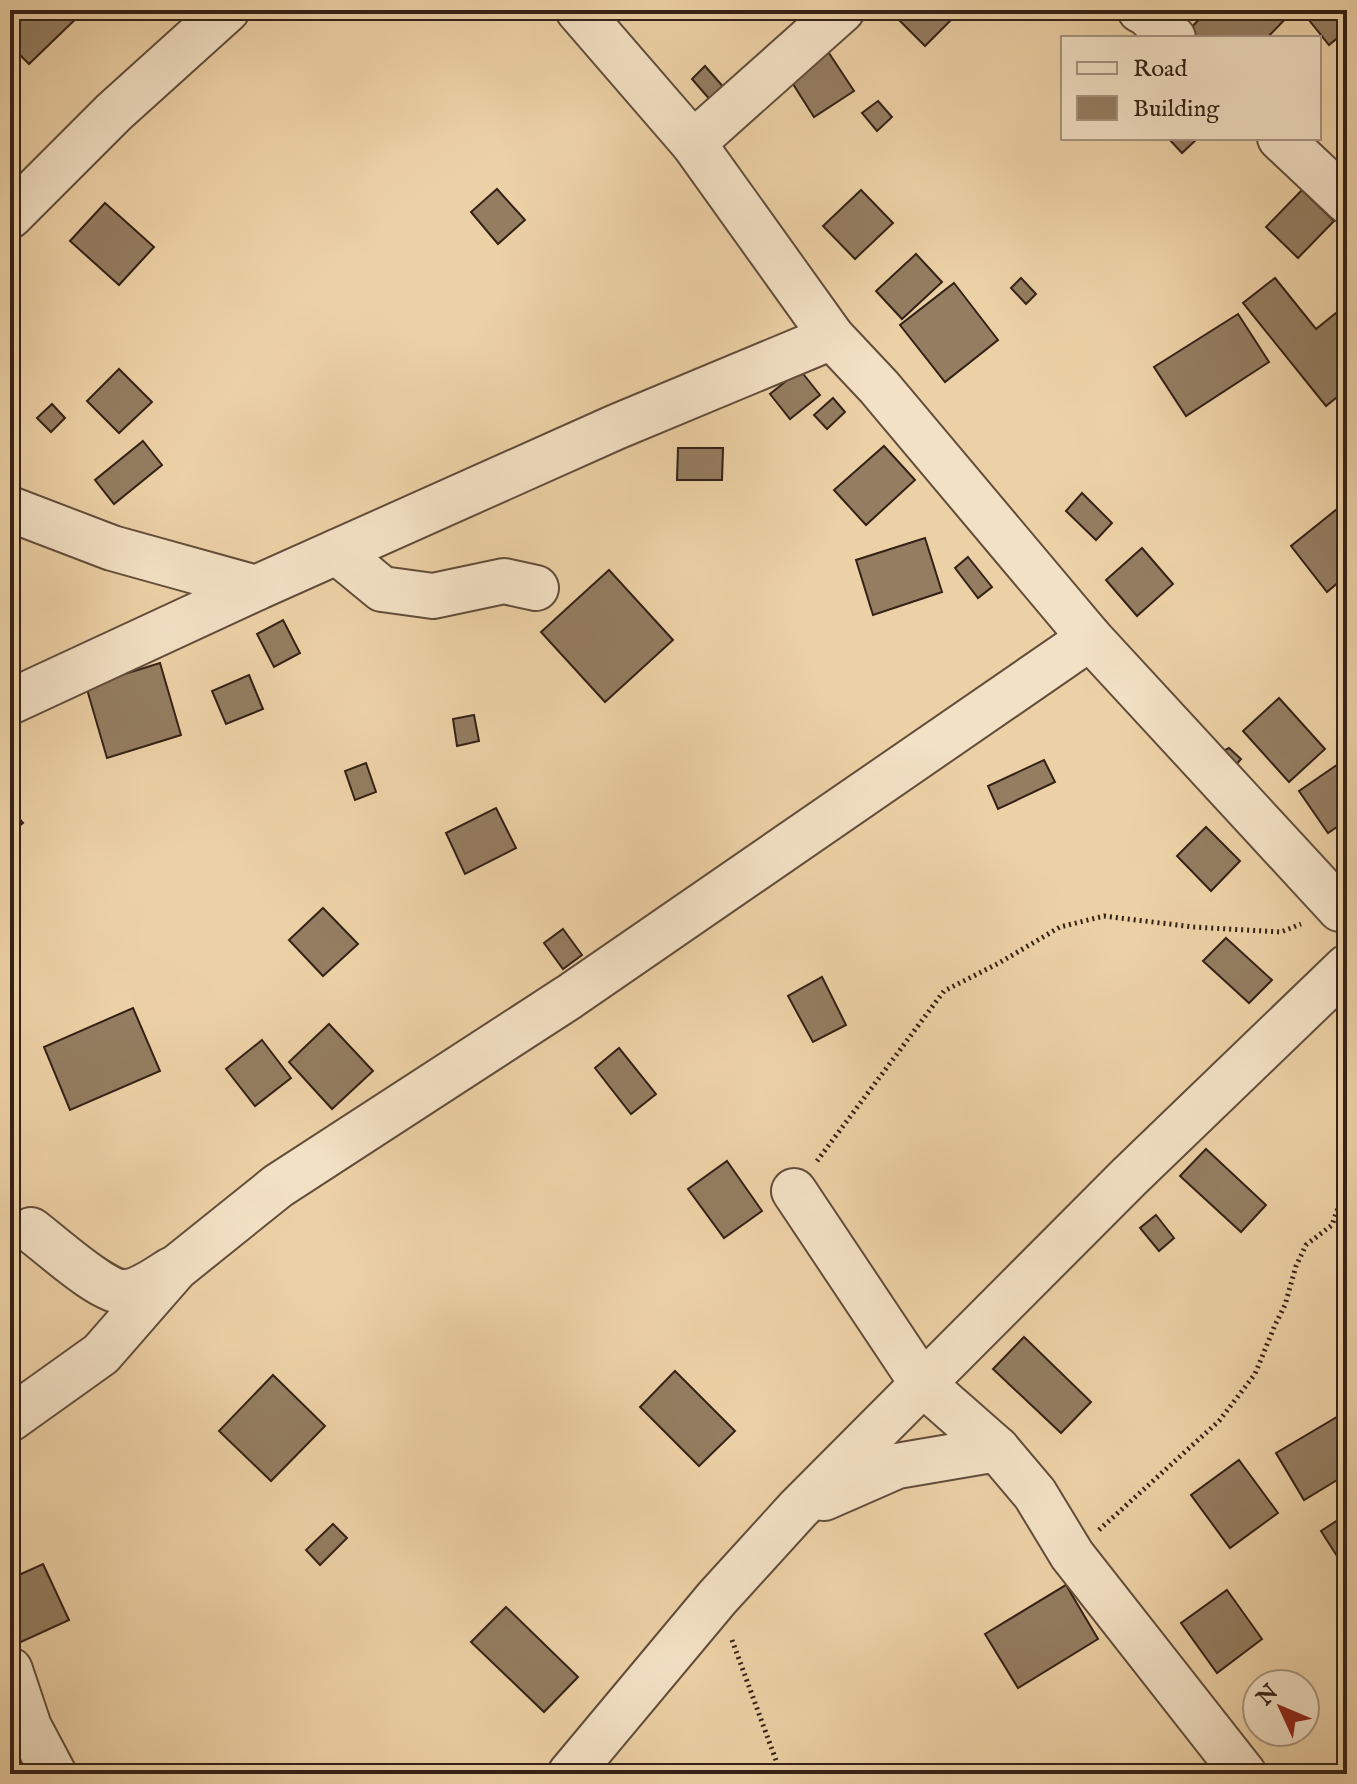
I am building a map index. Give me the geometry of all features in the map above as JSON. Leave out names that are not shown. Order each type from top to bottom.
[{"type":"street","points":[[10,216],[114,112],[227,10]]},
{"type":"street","points":[[578,10],[693,143],[832,337],[879,387],[1090,638],[1343,910]]},
{"type":"street","points":[[693,143],[842,10]]},
{"type":"street","points":[[1282,140],[1347,201]]},
{"type":"street","points":[[10,702],[616,427],[832,337]]},
{"type":"street","points":[[10,509],[112,548],[256,588]]},
{"type":"street","points":[[337,552],[382,589],[433,596],[504,581],[536,588]]},
{"type":"street","points":[[31,1230],[102,1285],[124,1293],[145,1286],[176,1268],[278,1186],[569,997],[1090,638]]},
{"type":"street","points":[[570,1774],[717,1598],[798,1509],[1129,1177],[1347,967]]},
{"type":"street","points":[[794,1191],[922,1383],[997,1449],[1035,1494],[1072,1555],[1244,1774]]},
{"type":"street","points":[[10,1419],[101,1354],[176,1268]]},
{"type":"street","points":[[798,1509],[897,1466],[997,1449]]},
{"type":"street","points":[[10,1670],[29,1727],[54,1774]]},
{"type":"path","points":[[794,1191],[944,991],[1060,927],[1104,916],[1193,927],[1281,932],[1343,910]]},
{"type":"path","points":[[1072,1555],[1219,1421],[1255,1374],[1285,1305],[1296,1266],[1306,1245],[1332,1225],[1343,1194],[1347,1152]]},
{"type":"path","points":[[717,1598],[781,1774]]},
{"type":"building","points":[[10,10],[85,10],[29,64],[10,45]]},
{"type":"building","points":[[889,10],[961,10],[925,46]]},
{"type":"building","points":[[1208,10],[1294,10],[1269,36],[1190,36],[1186,33]]},
{"type":"building","points":[[1312,10],[1347,10],[1347,30],[1329,45],[1305,15]]},
{"type":"building","points":[[825,47],[854,91],[814,117],[786,73]]},
{"type":"building","points":[[705,66],[726,90],[712,102],[692,79]]},
{"type":"building","points":[[878,101],[892,117],[877,131],[862,113]]},
{"type":"building","points":[[1170,140],[1196,140],[1182,153]]},
{"type":"building","points":[[497,189],[525,220],[498,244],[471,212]]},
{"type":"building","points":[[861,190],[893,223],[855,259],[823,226]]},
{"type":"building","points":[[1302,190],[1334,221],[1298,258],[1266,227]]},
{"type":"building","points":[[105,203],[154,247],[119,285],[70,241]]},
{"type":"building","points":[[916,254],[942,282],[902,319],[876,291]]},
{"type":"building","points":[[1021,278],[1036,294],[1026,304],[1011,288]]},
{"type":"building","points":[[1275,278],[1316,329],[1347,304],[1347,389],[1326,406],[1243,303]]},
{"type":"building","points":[[954,283],[998,340],[945,382],[900,325]]},
{"type":"building","points":[[1238,314],[1269,362],[1186,416],[1154,367]]},
{"type":"building","points":[[119,369],[152,402],[119,433],[87,401]]},
{"type":"building","points":[[800,370],[820,395],[790,419],[770,394]]},
{"type":"building","points":[[833,398],[845,412],[827,429],[814,415]]},
{"type":"building","points":[[52,404],[65,418],[51,432],[37,418]]},
{"type":"building","points":[[143,441],[162,465],[114,504],[95,480]]},
{"type":"building","points":[[884,446],[915,480],[866,525],[834,490]]},
{"type":"building","points":[[678,448],[723,448],[722,480],[677,480]]},
{"type":"building","points":[[1082,493],[1112,523],[1096,540],[1066,511]]},
{"type":"building","points":[[1347,501],[1347,575],[1327,592],[1291,546]]},
{"type":"building","points":[[925,538],[942,592],[873,615],[856,560]]},
{"type":"building","points":[[1142,548],[1173,584],[1137,616],[1106,580]]},
{"type":"building","points":[[968,557],[992,587],[978,598],[955,568]]},
{"type":"building","points":[[609,570],[673,640],[605,702],[541,632]]},
{"type":"building","points":[[283,620],[300,653],[274,667],[257,634]]},
{"type":"building","points":[[160,663],[181,735],[107,758],[86,686]]},
{"type":"building","points":[[249,675],[263,709],[226,724],[212,691]]},
{"type":"building","points":[[1279,698],[1325,749],[1289,782],[1243,731]]},
{"type":"building","points":[[474,715],[479,741],[457,746],[453,719]]},
{"type":"building","points":[[1229,748],[1241,759],[1236,765],[1223,751]]},
{"type":"building","points":[[1347,758],[1347,820],[1328,833],[1299,791]]},
{"type":"building","points":[[1044,760],[1055,782],[998,809],[988,786]]},
{"type":"building","points":[[366,763],[376,792],[355,800],[345,771]]},
{"type":"building","points":[[10,808],[23,823],[10,834]]},
{"type":"building","points":[[496,808],[516,848],[465,874],[446,833]]},
{"type":"building","points":[[1206,827],[1240,861],[1211,891],[1177,856]]},
{"type":"building","points":[[323,908],[358,944],[323,976],[289,940]]},
{"type":"building","points":[[563,929],[582,955],[563,969],[544,943]]},
{"type":"building","points":[[1226,938],[1272,980],[1249,1003],[1203,961]]},
{"type":"building","points":[[822,977],[846,1025],[813,1042],[788,996]]},
{"type":"building","points":[[133,1008],[160,1071],[70,1110],[44,1047]]},
{"type":"building","points":[[329,1024],[373,1071],[332,1109],[289,1062]]},
{"type":"building","points":[[262,1040],[291,1078],[255,1106],[226,1069]]},
{"type":"building","points":[[619,1048],[656,1094],[631,1114],[595,1068]]},
{"type":"building","points":[[1206,1149],[1266,1205],[1241,1232],[1180,1176]]},
{"type":"building","points":[[727,1161],[762,1211],[724,1238],[688,1189]]},
{"type":"building","points":[[1156,1215],[1174,1238],[1159,1251],[1140,1228]]},
{"type":"building","points":[[1024,1337],[1091,1402],[1061,1433],[993,1369]]},
{"type":"building","points":[[675,1371],[735,1431],[699,1466],[640,1407]]},
{"type":"building","points":[[273,1375],[325,1426],[271,1481],[219,1431]]},
{"type":"building","points":[[1347,1411],[1347,1474],[1304,1500],[1276,1453]]},
{"type":"building","points":[[1239,1460],[1278,1513],[1230,1548],[1191,1495]]},
{"type":"building","points":[[1347,1514],[1347,1570],[1346,1570],[1321,1531]]},
{"type":"building","points":[[333,1524],[347,1538],[320,1565],[306,1550]]},
{"type":"building","points":[[43,1564],[69,1620],[10,1647],[10,1579]]},
{"type":"building","points":[[1066,1585],[1098,1639],[1018,1688],[985,1634]]},
{"type":"building","points":[[1227,1590],[1262,1639],[1217,1673],[1181,1623]]},
{"type":"building","points":[[506,1607],[578,1677],[544,1712],[471,1642]]},
{"type":"building","points":[[10,1752],[19,1774],[10,1774]]}]
